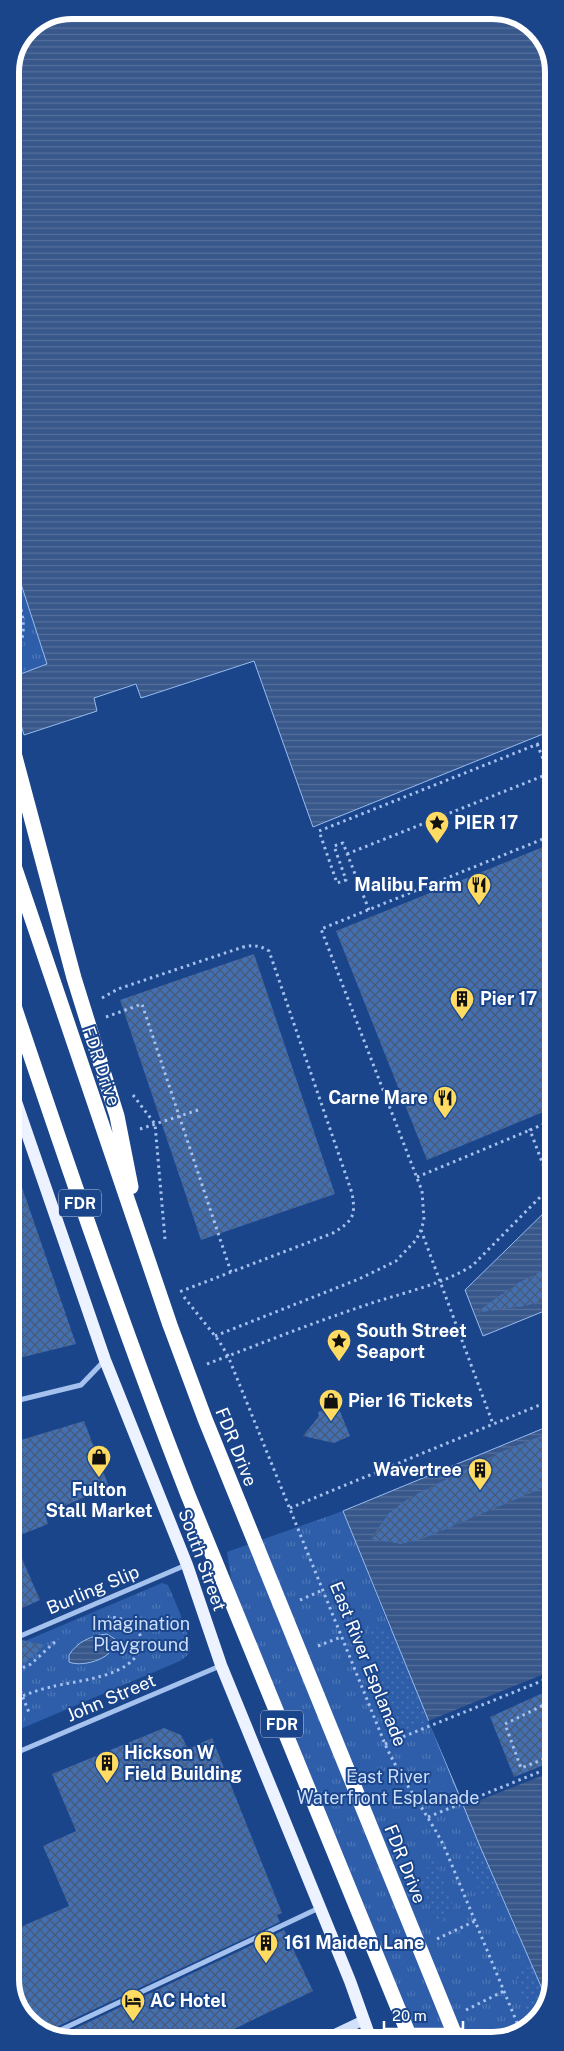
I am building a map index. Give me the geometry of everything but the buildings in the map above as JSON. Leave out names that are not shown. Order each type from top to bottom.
[{"type":"highway","points":[[19,772],[74,978],[117,1116],[142,1244]]},
{"type":"highway","name":"FDR Drive","points":[[19,883],[204,1420],[454,2032]]},
{"type":"highway","name":"FDR","points":[[19,1021],[89,1229],[188,1496],[408,2032]]},
{"type":"main road","name":"South Street","points":[[19,1110],[105,1360],[187,1564],[222,1665],[369,2032]]},
{"type":"street","points":[[19,1400],[81,1385],[105,1360]]},
{"type":"street","name":"Burling Slip","points":[[19,1637],[187,1564]]},
{"type":"street","name":"John Street","points":[[19,1752],[222,1665]]},
{"type":"street","points":[[60,2030],[320,1908]]},
{"type":"street","points":[[339,2032],[364,2020]]},
{"type":"path","points":[[19,603],[24,620],[19,646]]},
{"type":"path","points":[[369,910],[343,843],[334,846],[346,880],[337,883],[319,832],[545,741]]},
{"type":"path","points":[[537,744],[545,761]]},
{"type":"path","points":[[347,854],[545,775]]},
{"type":"path","points":[[215,1336],[359,1279],[396,1262],[416,1240],[424,1220],[422,1190],[321,929],[545,838]]},
{"type":"path","points":[[100,1000],[118,988],[243,947],[261,946],[269,951],[352,1193],[355,1208],[352,1217],[346,1225],[333,1233],[172,1294]]},
{"type":"path","points":[[104,1018],[142,1004],[231,1272]]},
{"type":"path","points":[[146,1127],[198,1110]]},
{"type":"path","points":[[155,1124],[165,1241]]},
{"type":"path","points":[[417,1177],[545,1124]]},
{"type":"path","points":[[530,1130],[545,1168]]},
{"type":"path","points":[[228,1356],[464,1271],[473,1265],[545,1192]]},
{"type":"path","points":[[421,1230],[493,1424]]},
{"type":"path","name":"East River Esplanade","points":[[176,1283],[228,1356],[385,1744],[404,1780],[444,1846],[518,2025]]},
{"type":"path","points":[[290,1508],[545,1402]]},
{"type":"path","points":[[19,1698],[49,1687],[95,1679],[110,1673],[132,1660],[140,1649],[139,1632],[135,1626],[122,1619],[106,1617]]},
{"type":"path","points":[[19,1669],[30,1663],[64,1634]]},
{"type":"path","points":[[385,1744],[545,1680]]},
{"type":"path","points":[[19,1688],[30,1715]]},
{"type":"path","points":[[545,1704],[505,1724],[521,1768],[545,1759]]},
{"type":"path","points":[[428,1817],[545,1770]]},
{"type":"green space","points":[[19,578],[47,664],[19,675]]},
{"type":"green space","name":"East River Waterfront Esplanade","points":[[343,1511],[390,1629],[545,1668],[545,1705],[498,1889],[543,1992],[540,2003],[534,2012],[519,2025],[503,2031],[493,2032],[403,2032],[239,1630],[227,1552]]},
{"type":"green space","name":"Imagination Playground","points":[[162,1583],[168,1585],[178,1608],[188,1636],[190,1650],[180,1661],[19,1730],[19,1644]]},
{"type":"green space","points":[[375,1625],[380,1631],[390,1629],[428,1721],[396,1734],[381,1695],[378,1695],[368,1669],[371,1646],[373,1652],[376,1651],[366,1626]]},
{"type":"green space","points":[[479,1844],[498,1889],[492,1893],[481,1895],[464,1855]]},
{"type":"green space","points":[[434,1859],[454,1907],[438,1924],[420,1881],[429,1874],[427,1869]]},
{"type":"green space","points":[[526,1969],[533,1969],[543,1992],[540,2003],[529,2017],[524,2005],[526,2003],[514,1975]]},
{"type":"shaded area","points":[[71,19],[496,19],[519,26],[538,45],[544,61],[545,71],[545,733],[313,827],[254,661],[141,698],[136,684],[94,698],[97,711],[24,735],[19,718],[19,675],[47,664],[19,578],[19,71],[23,51],[28,42],[34,34],[51,23]]},
{"type":"shaded area","points":[[545,1212],[545,1311],[483,1336],[465,1290]]},
{"type":"shaded area","points":[[545,1428],[545,1986],[543,1992],[479,1844],[343,1511]]},
{"type":"shaded area","points":[[107,1634],[115,1639],[114,1646],[105,1656],[82,1664],[69,1662],[69,1655],[72,1650],[81,1643],[90,1638]]},
{"type":"pier","points":[[545,1674],[545,1775],[465,1806],[428,1721]]},
{"type":"place","name":"PIER 17","points":[[437,844]]},
{"type":"place","name":"Malibu Farm","points":[[479,906]]},
{"type":"place","name":"Pier 17","points":[[462,1020]]},
{"type":"place","name":"Carne Mare","points":[[445,1119]]},
{"type":"place","name":"South Street Seaport","points":[[339,1362]]},
{"type":"place","name":"Pier 16 Tickets","points":[[331,1422]]},
{"type":"place","name":"Fulton Stall Market","points":[[99,1478]]},
{"type":"place","name":"Wavertree","points":[[480,1491]]},
{"type":"place","name":"Hickson W Field Building","points":[[107,1784]]},
{"type":"place","name":"161 Maiden Lane","points":[[266,1964]]},
{"type":"place","name":"AC Hotel","points":[[133,2022]]}]
